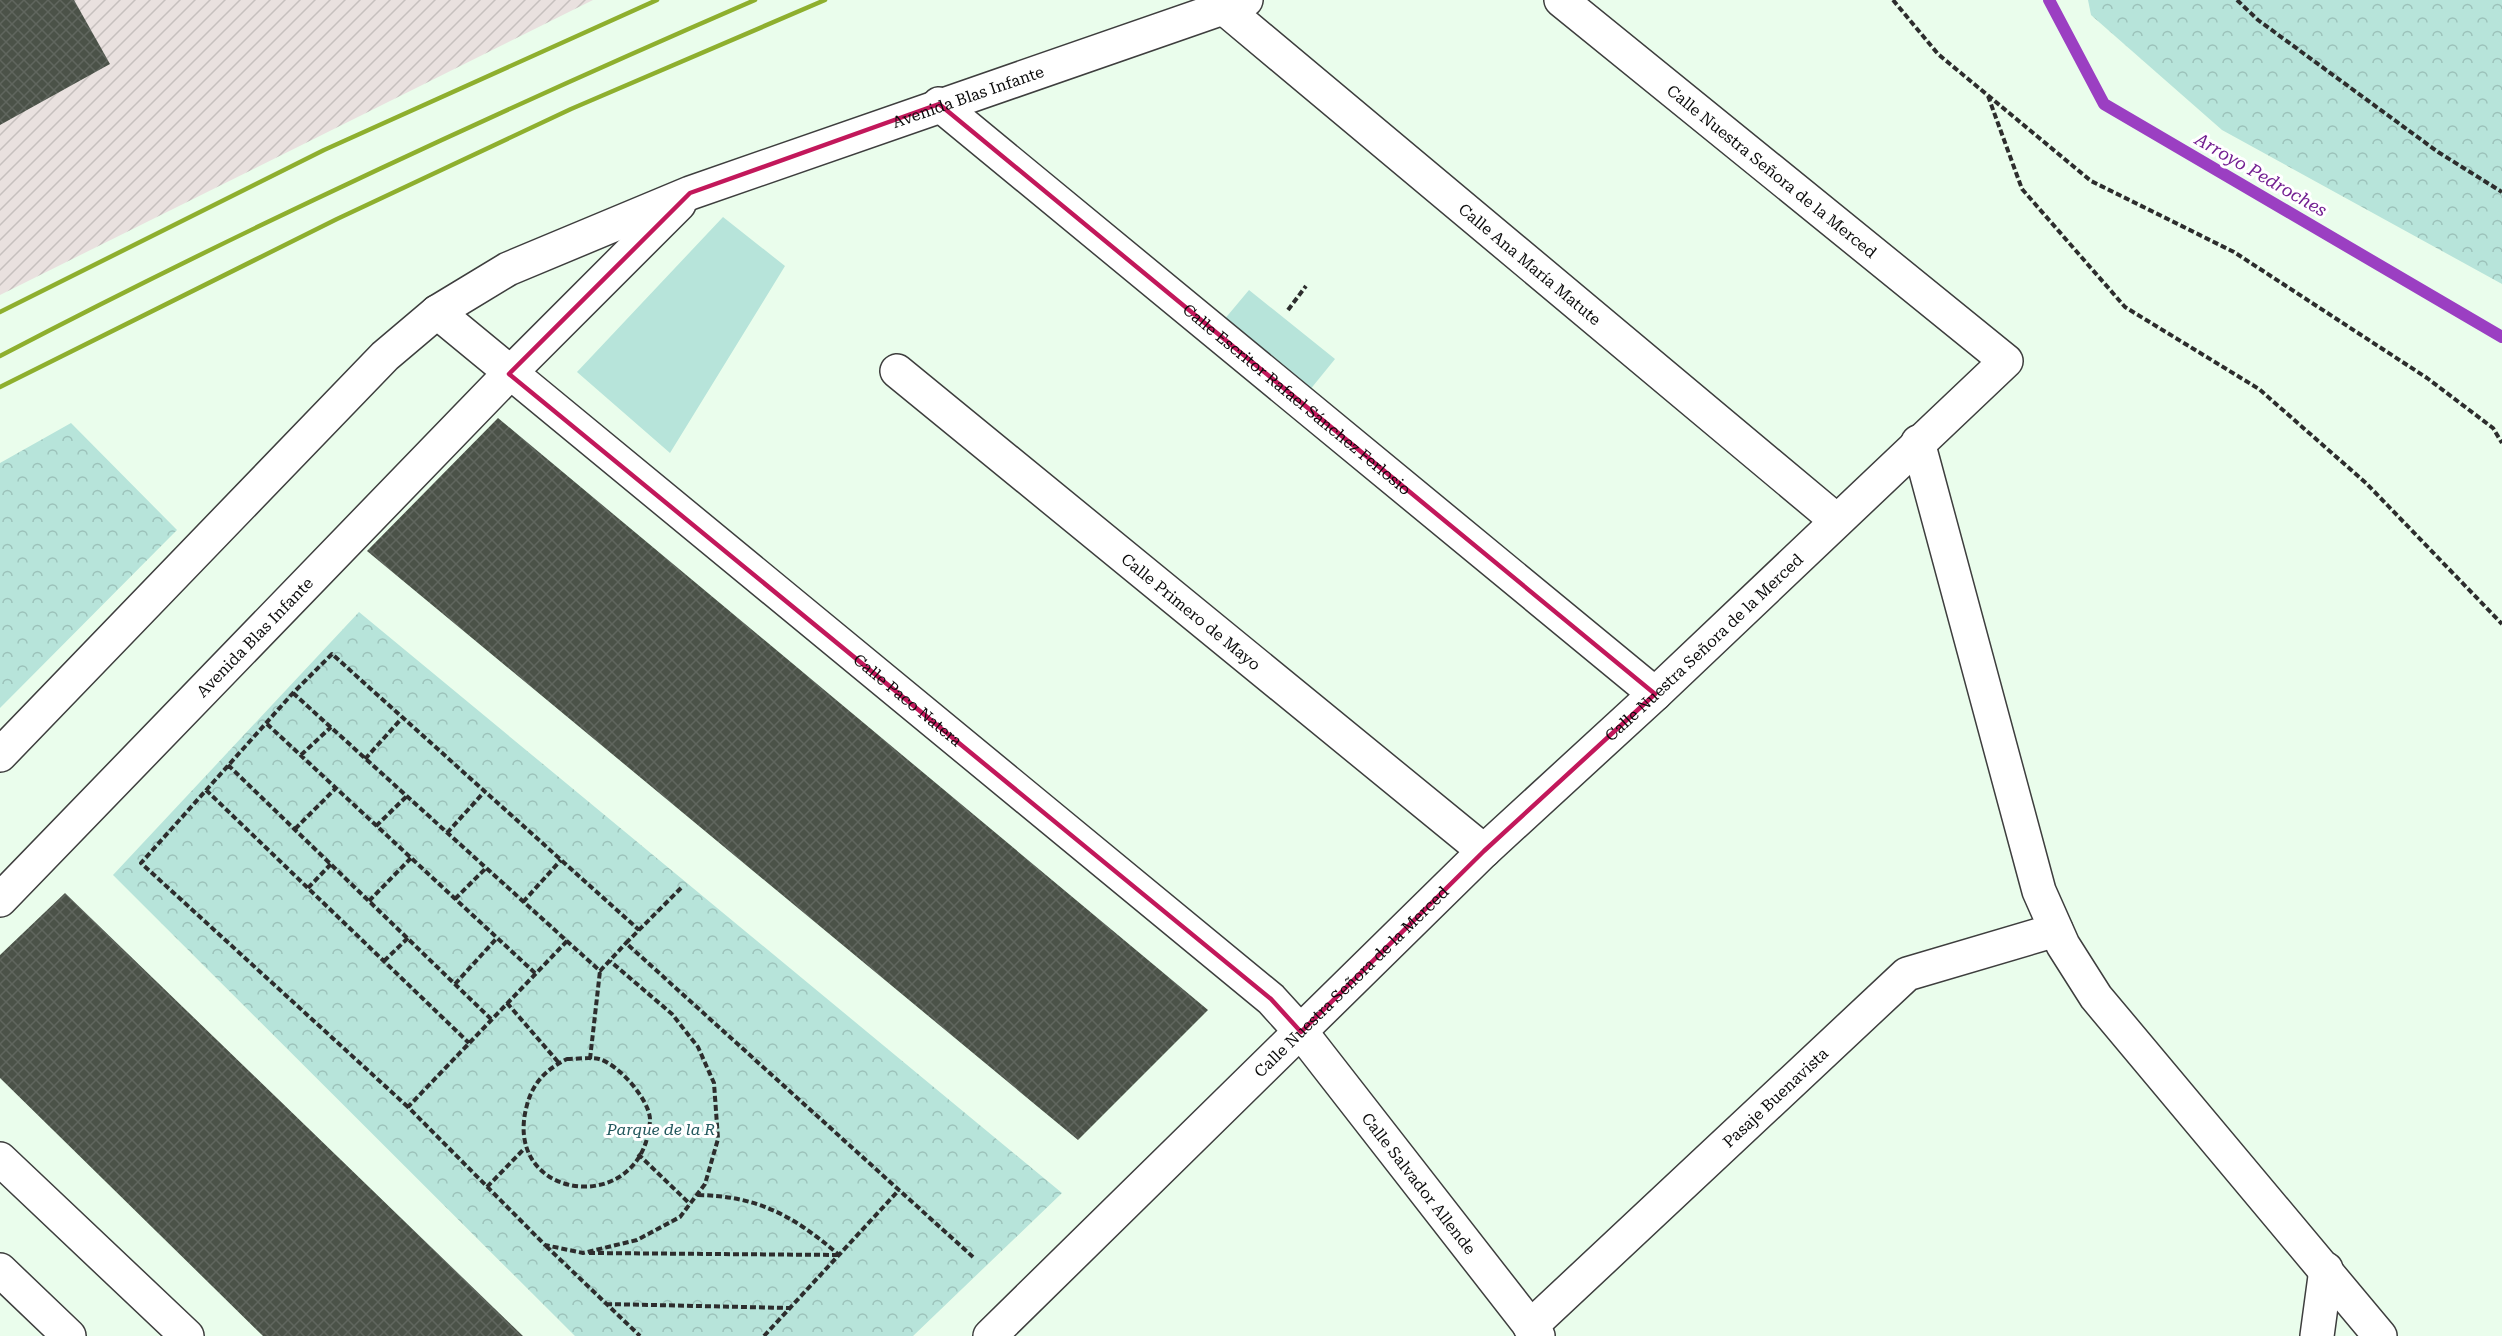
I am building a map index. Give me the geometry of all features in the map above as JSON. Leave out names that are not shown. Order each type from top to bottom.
[{"type":"street","name":"Calle Nuestra Señora de la Merced","points":[[990,1336],[1484,850],[1655,694],[1918,442],[2006,361],[1561,0]]},
{"type":"street","name":"Avenida Blas Infante","points":[[0,755],[385,356],[437,312],[508,269],[690,193],[939,104],[1235,4]]},
{"type":"street","name":"Calle Ana María Matute","points":[[1235,4],[1836,520]]},
{"type":"street","name":"Calle Escritor Rafael Sánchez Ferlosio","points":[[939,104],[1655,694]]},
{"type":"street","name":"Avenida Blas Infante","points":[[0,900],[509,374],[690,193]]},
{"type":"street","points":[[437,312],[509,374]]},
{"type":"street","name":"Calle Primero de Mayo","points":[[897,371],[1484,850]]},
{"type":"street","name":"Calle Paco Natera","points":[[509,374],[1262,991],[1301,1032]]},
{"type":"street","points":[[1918,442],[2039,891],[2056,930],[2096,997],[2380,1336]]},
{"type":"street","name":"Pasaje Buenavista","points":[[1534,1331],[1907,974],[2056,930]]},
{"type":"street","name":"Calle Salvador Allende","points":[[1301,1032],[1534,1331]]},
{"type":"street","points":[[0,1159],[187,1336]]},
{"type":"street","points":[[2317,1336],[2326,1269]]},
{"type":"street","points":[[0,1270],[69,1336]]},
{"type":"path","points":[[1893,0],[1938,54],[2091,181],[2234,252],[2427,378],[2493,428],[2502,443]]},
{"type":"path","points":[[2237,0],[2258,20],[2438,152],[2502,192]]},
{"type":"path","points":[[1988,95],[2022,189],[2125,307],[2259,389],[2366,483],[2502,624]]},
{"type":"path","points":[[1288,310],[1306,286]]},
{"type":"path","points":[[639,930],[332,654],[293,693],[141,862],[408,1107],[545,1245],[640,1336]]},
{"type":"path","points":[[293,693],[600,971]]},
{"type":"path","points":[[365,759],[403,717]]},
{"type":"path","points":[[267,724],[536,974]]},
{"type":"path","points":[[301,755],[331,727]]},
{"type":"path","points":[[228,765],[491,1019]]},
{"type":"path","points":[[295,829],[336,789]]},
{"type":"path","points":[[206,790],[469,1043]]},
{"type":"path","points":[[447,833],[485,791]]},
{"type":"path","points":[[376,826],[407,796]]},
{"type":"path","points":[[369,901],[411,858]]},
{"type":"path","points":[[523,902],[561,860]]},
{"type":"path","points":[[308,888],[331,864]]},
{"type":"path","points":[[455,899],[486,868]]},
{"type":"path","points":[[590,1059],[600,971],[681,888]]},
{"type":"path","points":[[384,961],[408,938]]},
{"type":"path","points":[[455,984],[496,938]]},
{"type":"path","points":[[408,1107],[567,941]]},
{"type":"path","points":[[626,943],[973,1257]]},
{"type":"path","points":[[583,1253],[637,1240],[680,1216],[705,1184],[718,1139],[714,1083],[698,1047],[672,1014],[610,961]]},
{"type":"path","points":[[507,1003],[559,1063]]},
{"type":"path","points":[[567,1059],[590,1059],[600,1059],[623,1074],[640,1095],[650,1119],[645,1144],[630,1168],[610,1182],[586,1188],[561,1183],[539,1168],[525,1149],[521,1124],[530,1095],[545,1071],[567,1059]]},
{"type":"path","points":[[487,1187],[525,1149]]},
{"type":"path","points":[[639,1154],[690,1204]]},
{"type":"path","points":[[764,1336],[899,1190]]},
{"type":"path","points":[[697,1195],[723,1195],[766,1205],[795,1220],[839,1255]]},
{"type":"path","points":[[545,1245],[583,1253],[839,1255]]},
{"type":"path","points":[[606,1304],[790,1308]]},
{"type":"highlighted area","points":[[939,104],[1655,694],[1484,851],[1301,1032],[1271,999],[509,374],[690,193]]},
{"type":"shaded area","points":[[0,0],[593,0],[0,295]]},
{"type":"green space","points":[[2088,0],[2502,0],[2502,284],[2222,130],[2091,15]]},
{"type":"green space","points":[[723,217],[785,266],[670,453],[577,372]]},
{"type":"green space","points":[[1249,290],[1335,359],[1309,391],[1223,321]]},
{"type":"green space","points":[[71,423],[177,530],[0,708],[0,463]]},
{"type":"green space","name":"Parque de la R","points":[[359,612],[1062,1193],[913,1336],[575,1336],[113,875]]},
{"type":"building","points":[[0,0],[74,0],[110,64],[0,125]]},
{"type":"building","points":[[498,418],[1208,1010],[1078,1140],[367,551]]},
{"type":"building","points":[[65,893],[523,1336],[263,1336],[0,1078],[0,955]]},
{"type":"waterway","name":"Arroyo Pedroches","points":[[2049,0],[2104,104],[2502,337]]},
{"type":"railway","points":[[0,312],[324,150],[657,0]]},
{"type":"railway","points":[[0,356],[374,171],[755,0]]},
{"type":"railway","points":[[0,387],[337,219],[571,109],[825,0]]}]
